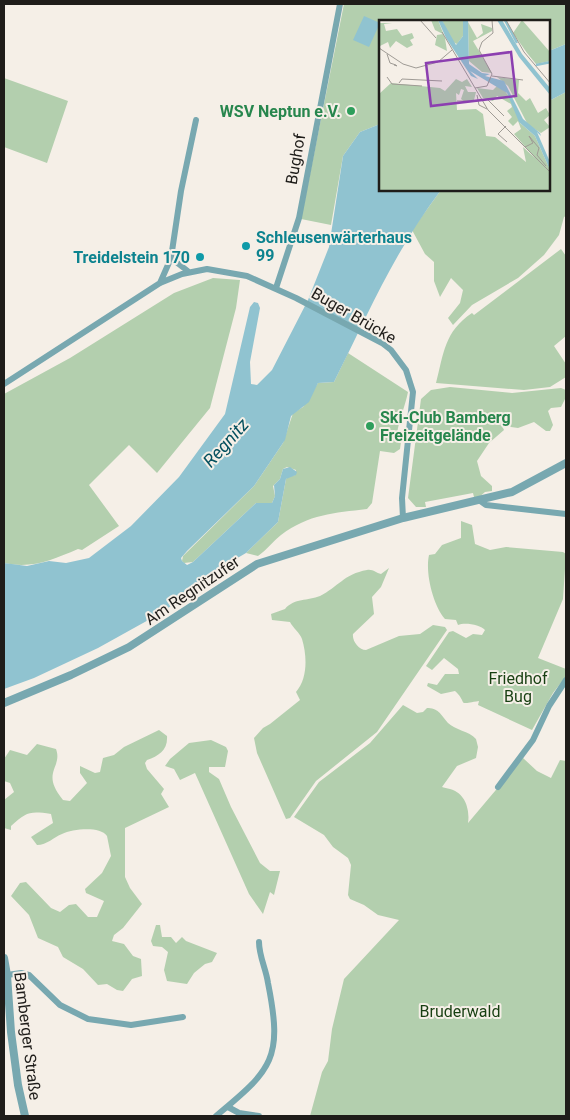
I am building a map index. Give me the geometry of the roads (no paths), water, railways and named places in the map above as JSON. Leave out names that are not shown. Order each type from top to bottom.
[{"type":"street","name":"Bughof","points":[[276,288],[299,218],[340,4]]},
{"type":"street","points":[[160,282],[171,258],[181,191],[196,120]]},
{"type":"street","points":[[171,258],[189,272]]},
{"type":"street","name":"Buger Brücke","points":[[4,384],[160,282],[189,272],[220,270],[247,276],[276,288],[382,343],[397,357],[409,375],[413,392],[402,498],[403,518]]},
{"type":"street","name":"Am Regnitzufer","points":[[4,703],[48,686],[129,647],[257,564],[403,518],[518,490],[566,463]]},
{"type":"street","points":[[479,500],[486,505],[566,514]]},
{"type":"street","points":[[498,787],[511,773],[533,740],[549,706],[566,680]]},
{"type":"street","points":[[216,1116],[263,1074],[272,1053],[274,1020],[259,942]]},
{"type":"street","name":"Bamberger Straße","points":[[4,958],[18,1086],[25,1116]]},
{"type":"street","points":[[7,975],[21,973],[29,975],[60,1005],[88,1020],[131,1024],[183,1018]]},
{"type":"street","points":[[228,1107],[239,1113],[259,1116]]},
{"type":"water","points":[[364,16],[379,23],[369,47],[353,40]]},
{"type":"water","points":[[566,44],[566,92],[550,100],[550,51]]},
{"type":"water","name":"Regnitz","points":[[379,124],[379,191],[440,191],[424,213],[395,260],[334,382],[318,383],[309,402],[291,416],[285,440],[254,486],[187,551],[181,558],[182,561],[187,565],[193,562],[256,503],[272,503],[275,496],[274,485],[280,479],[283,469],[290,467],[297,472],[296,475],[286,479],[278,522],[246,553],[217,570],[205,582],[161,613],[98,648],[34,678],[4,689],[4,563],[27,566],[49,561],[66,563],[89,558],[131,526],[179,477],[225,414],[250,307],[254,302],[258,303],[260,308],[250,362],[251,384],[257,385],[272,370],[308,300],[329,247],[343,156],[360,132]]},
{"type":"place","name":"WSV Neptun e.V.","points":[[351,111]]},
{"type":"place","name":"Schleusenwärterhaus 99","points":[[246,246]]},
{"type":"place","name":"Treidelstein 170","points":[[200,257]]},
{"type":"place","name":"Ski-Club Bamberg Freizeitgelände","points":[[370,426]]},
{"type":"park label","name":"Friedhof Bug","points":[[518,687]]},
{"type":"park label","name":"Bruderwald","points":[[460,1011]]}]
